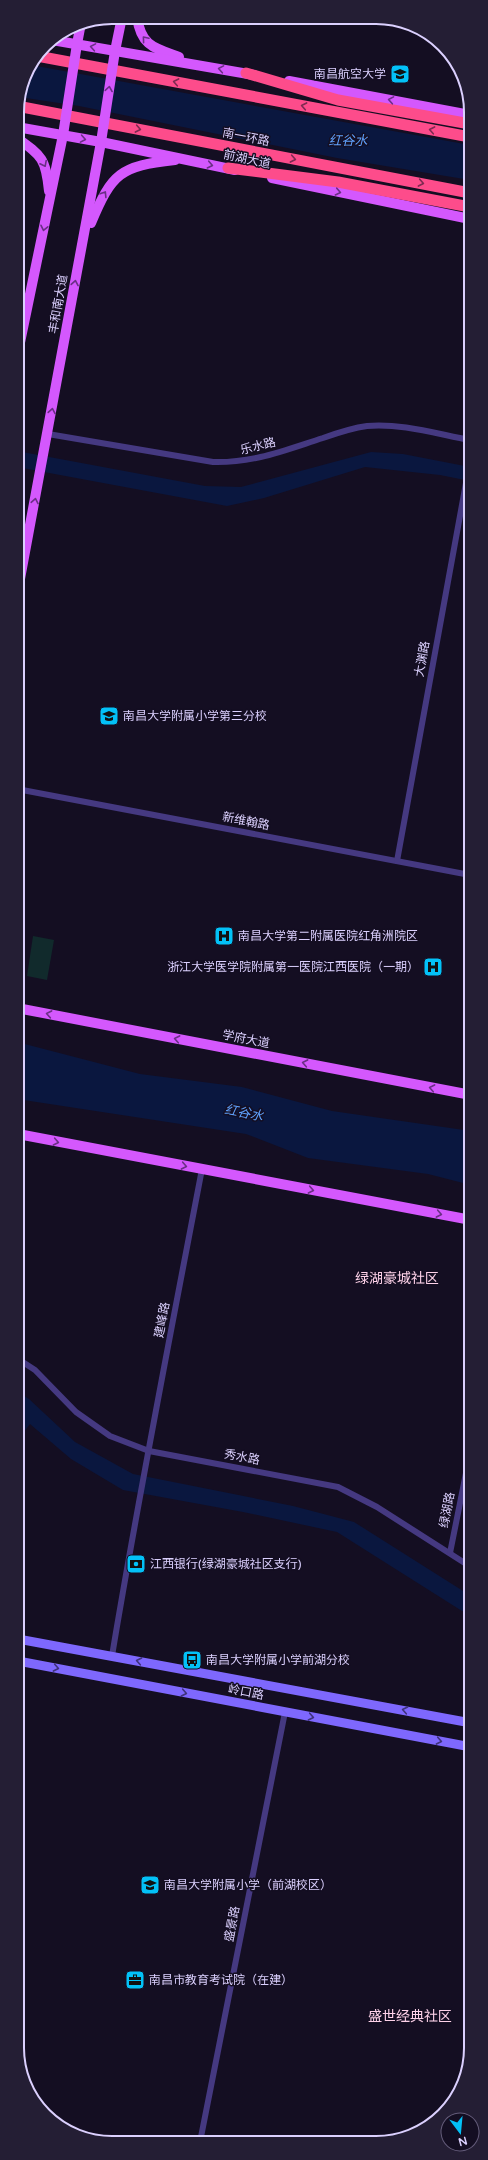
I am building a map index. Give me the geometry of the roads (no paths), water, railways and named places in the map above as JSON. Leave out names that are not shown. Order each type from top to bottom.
[{"type":"highway","points":[[43,57],[464,136]]},
{"type":"highway","points":[[246,73],[338,100],[464,123]]},
{"type":"highway","name":"南一环路","points":[[24,107],[464,192]]},
{"type":"highway","points":[[228,168],[338,182],[464,206]]},
{"type":"main road","name":"丰和南大道","points":[[24,559],[83,242],[121,24]]},
{"type":"main road","points":[[138,24],[144,40],[156,49],[205,66]]},
{"type":"main road","points":[[24,324],[63,135],[80,30]]},
{"type":"main road","points":[[59,41],[246,73],[464,114]]},
{"type":"main road","name":"前湖大道","points":[[24,128],[101,142],[464,218]]},
{"type":"main road","points":[[24,143],[39,154],[47,168],[50,200]]},
{"type":"main road","points":[[83,242],[103,195],[113,182],[128,168],[148,163],[184,159]]},
{"type":"main road","name":"学府大道","points":[[24,1009],[464,1094]]},
{"type":"main road","points":[[24,1135],[464,1219]]},
{"type":"street","name":"乐水路","points":[[48,434],[213,462],[236,463],[258,459],[346,430],[367,426],[390,426],[464,439]]},
{"type":"street","name":"大渊路","points":[[397,861],[464,494]]},
{"type":"street","name":"新维翰路","points":[[24,790],[464,874]]},
{"type":"street","name":"建峰路","points":[[112,1656],[139,1494],[149,1451],[202,1169]]},
{"type":"street","name":"秀水路","points":[[24,1363],[35,1370],[76,1412],[110,1436],[149,1451],[338,1487],[377,1507],[464,1562]]},
{"type":"street","name":"绿湖路","points":[[450,1553],[464,1483]]},
{"type":"street","name":"岭口路","points":[[24,1640],[464,1722]]},
{"type":"street","name":"岭口路","points":[[24,1662],[464,1746]]},
{"type":"street","name":"盛景路","points":[[201,2136],[285,1712]]},
{"type":"water","name":"红谷水","points":[[37,66],[464,144],[464,179],[337,158],[79,106],[25,98],[31,78]]},
{"type":"water","points":[[24,452],[205,486],[241,487],[371,452],[403,454],[464,466],[464,480],[440,475],[365,467],[264,498],[227,506],[24,468]]},
{"type":"water","name":"红谷水","points":[[24,1044],[140,1074],[242,1087],[332,1111],[464,1130],[464,1183],[428,1174],[308,1158],[246,1134],[24,1100]]},
{"type":"water","points":[[24,1396],[75,1442],[133,1474],[293,1506],[354,1522],[464,1592],[464,1611],[337,1532],[243,1512],[123,1490],[71,1459],[30,1424],[24,1432]]},
{"type":"place","name":"南昌航空大学","points":[[400,74]]},
{"type":"place","name":"南昌大学附属小学第三分校","points":[[109,716]]},
{"type":"place","name":"南昌大学第二附属医院红角洲院区","points":[[224,936]]},
{"type":"place","name":"浙江大学医学院附属第一医院江西医院（一期）","points":[[433,967]]},
{"type":"place","name":"江西银行(绿湖豪城社区支行)","points":[[136,1564]]},
{"type":"place","name":"南昌大学附属小学前湖分校","points":[[192,1660]]},
{"type":"place","name":"南昌大学附属小学（前湖校区）","points":[[150,1885]]},
{"type":"place","name":"南昌市教育考试院（在建）","points":[[135,1980]]},
{"type":"district","name":"绿湖豪城社区","points":[[397,1278]]},
{"type":"district","name":"盛世经典社区","points":[[410,2016]]}]
